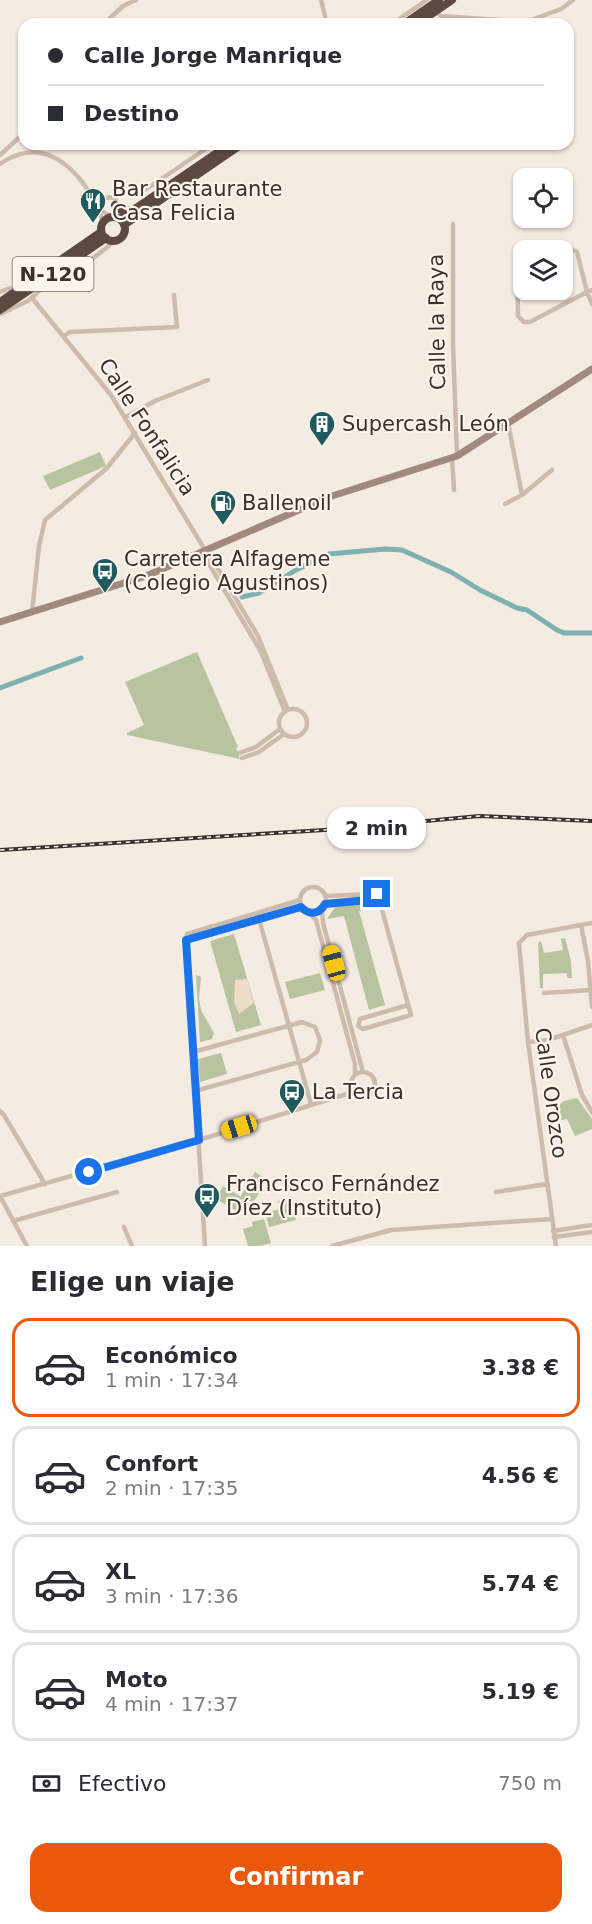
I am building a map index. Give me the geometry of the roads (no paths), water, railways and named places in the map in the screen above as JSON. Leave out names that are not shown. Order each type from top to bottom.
[{"type":"highway","points":[[413,18],[439,0]]},
{"type":"highway","points":[[426,18],[452,0]]},
{"type":"highway","name":"N-120","points":[[117,219],[137,208],[221,150]]},
{"type":"highway","name":"N-120","points":[[0,312],[105,233],[117,219],[232,150]]},
{"type":"highway","points":[[115,201],[122,211],[137,208]]},
{"type":"highway","name":"N-120","points":[[0,302],[105,233],[122,237],[124,231],[117,219]]},
{"type":"street","points":[[110,18],[123,6],[136,0]]},
{"type":"street","points":[[321,0],[326,18]]},
{"type":"street","points":[[401,18],[427,0]]},
{"type":"street","points":[[537,18],[561,9],[573,0]]},
{"type":"street","points":[[435,12],[441,16],[469,18]]},
{"type":"street","points":[[0,155],[18,138]]},
{"type":"street","points":[[115,201],[124,193],[145,190],[204,150]]},
{"type":"street","points":[[0,164],[17,155],[27,153],[53,156],[71,169],[98,208],[109,246],[78,269],[39,291],[32,298],[0,312]]},
{"type":"street","points":[[90,195],[115,201]]},
{"type":"street","points":[[115,201],[117,219]]},
{"type":"street","points":[[98,208],[117,219]]},
{"type":"street","name":"Calle la Raya","points":[[453,224],[454,490]]},
{"type":"street","points":[[589,291],[530,322],[524,322],[518,316],[520,250],[568,248],[577,252],[589,291],[592,304]]},
{"type":"street","points":[[0,292],[10,288]]},
{"type":"street","points":[[64,336],[70,332],[177,327],[174,295]]},
{"type":"street","name":"Calle Fonfalicia","points":[[32,298],[111,395],[126,417],[261,652],[287,711]]},
{"type":"street","points":[[0,622],[146,576],[329,497],[454,457],[592,369]]},
{"type":"street","points":[[126,417],[155,401],[208,380]]},
{"type":"street","points":[[508,423],[522,495]]},
{"type":"street","points":[[32,612],[39,546],[45,520],[106,469],[135,433]]},
{"type":"street","points":[[505,504],[522,495],[552,470]]},
{"type":"street","points":[[287,711],[300,711],[307,720],[307,726],[300,736],[295,738],[284,734],[280,729],[281,716],[287,711]]},
{"type":"street","points":[[280,729],[241,756],[259,752],[284,734]]},
{"type":"street","points":[[355,1075],[363,1072],[373,1076],[376,1083],[374,1090],[366,1096],[358,1096],[353,1092],[351,1083],[355,1075],[355,1064],[316,920],[301,907],[300,900],[305,889],[313,887],[321,889],[325,896],[323,923],[363,1072]]},
{"type":"street","points":[[325,896],[377,894],[411,1015],[363,1029],[358,1026],[357,1022],[360,1019],[408,1005]]},
{"type":"street","points":[[308,912],[316,913],[324,907],[379,899]]},
{"type":"street","points":[[205,1246],[187,934],[300,900]]},
{"type":"street","points":[[186,940],[301,907]]},
{"type":"street","points":[[259,919],[311,1104]]},
{"type":"street","points":[[592,923],[581,926],[588,961],[592,1007]]},
{"type":"street","name":"Calle Orozco","points":[[556,1246],[528,1042],[519,943],[526,935],[581,926]]},
{"type":"street","points":[[544,993],[591,990]]},
{"type":"street","points":[[193,1052],[302,1022],[308,1023],[319,1034],[321,1040],[317,1052],[306,1060],[195,1091]]},
{"type":"street","points":[[528,1042],[548,1040],[592,1025]]},
{"type":"street","points":[[563,1035],[582,1095],[592,1112]]},
{"type":"street","points":[[27,1246],[0,1196],[199,1140],[353,1092]]},
{"type":"street","points":[[0,1111],[45,1184]]},
{"type":"street","points":[[496,1192],[547,1184]]},
{"type":"street","points":[[13,1221],[117,1192]]},
{"type":"street","points":[[332,1246],[391,1230],[552,1219]]},
{"type":"street","points":[[553,1231],[592,1225]]},
{"type":"street","points":[[123,1227],[132,1246]]},
{"type":"street","points":[[554,1237],[592,1232]]},
{"type":"waterway","points":[[242,597],[259,593],[296,570],[329,554],[385,549],[402,550],[451,572],[480,590],[517,608],[527,610],[557,630],[564,633],[592,633]]},
{"type":"waterway","points":[[0,688],[81,658]]},
{"type":"railway","points":[[0,850],[341,829],[479,816],[592,821]]},
{"type":"place","name":"Bar Restaurante Casa Felicia","points":[[93,224]]},
{"type":"place","name":"Supercash León","points":[[322,447]]},
{"type":"place","name":"Ballenoil","points":[[223,526]]},
{"type":"place","name":"Carretera Alfageme (Colegio Agustinos)","points":[[105,594]]},
{"type":"place","name":"La Tercia","points":[[292,1115]]},
{"type":"place","name":"Francisco Fernández Díez (Instituto)","points":[[207,1219]]}]
